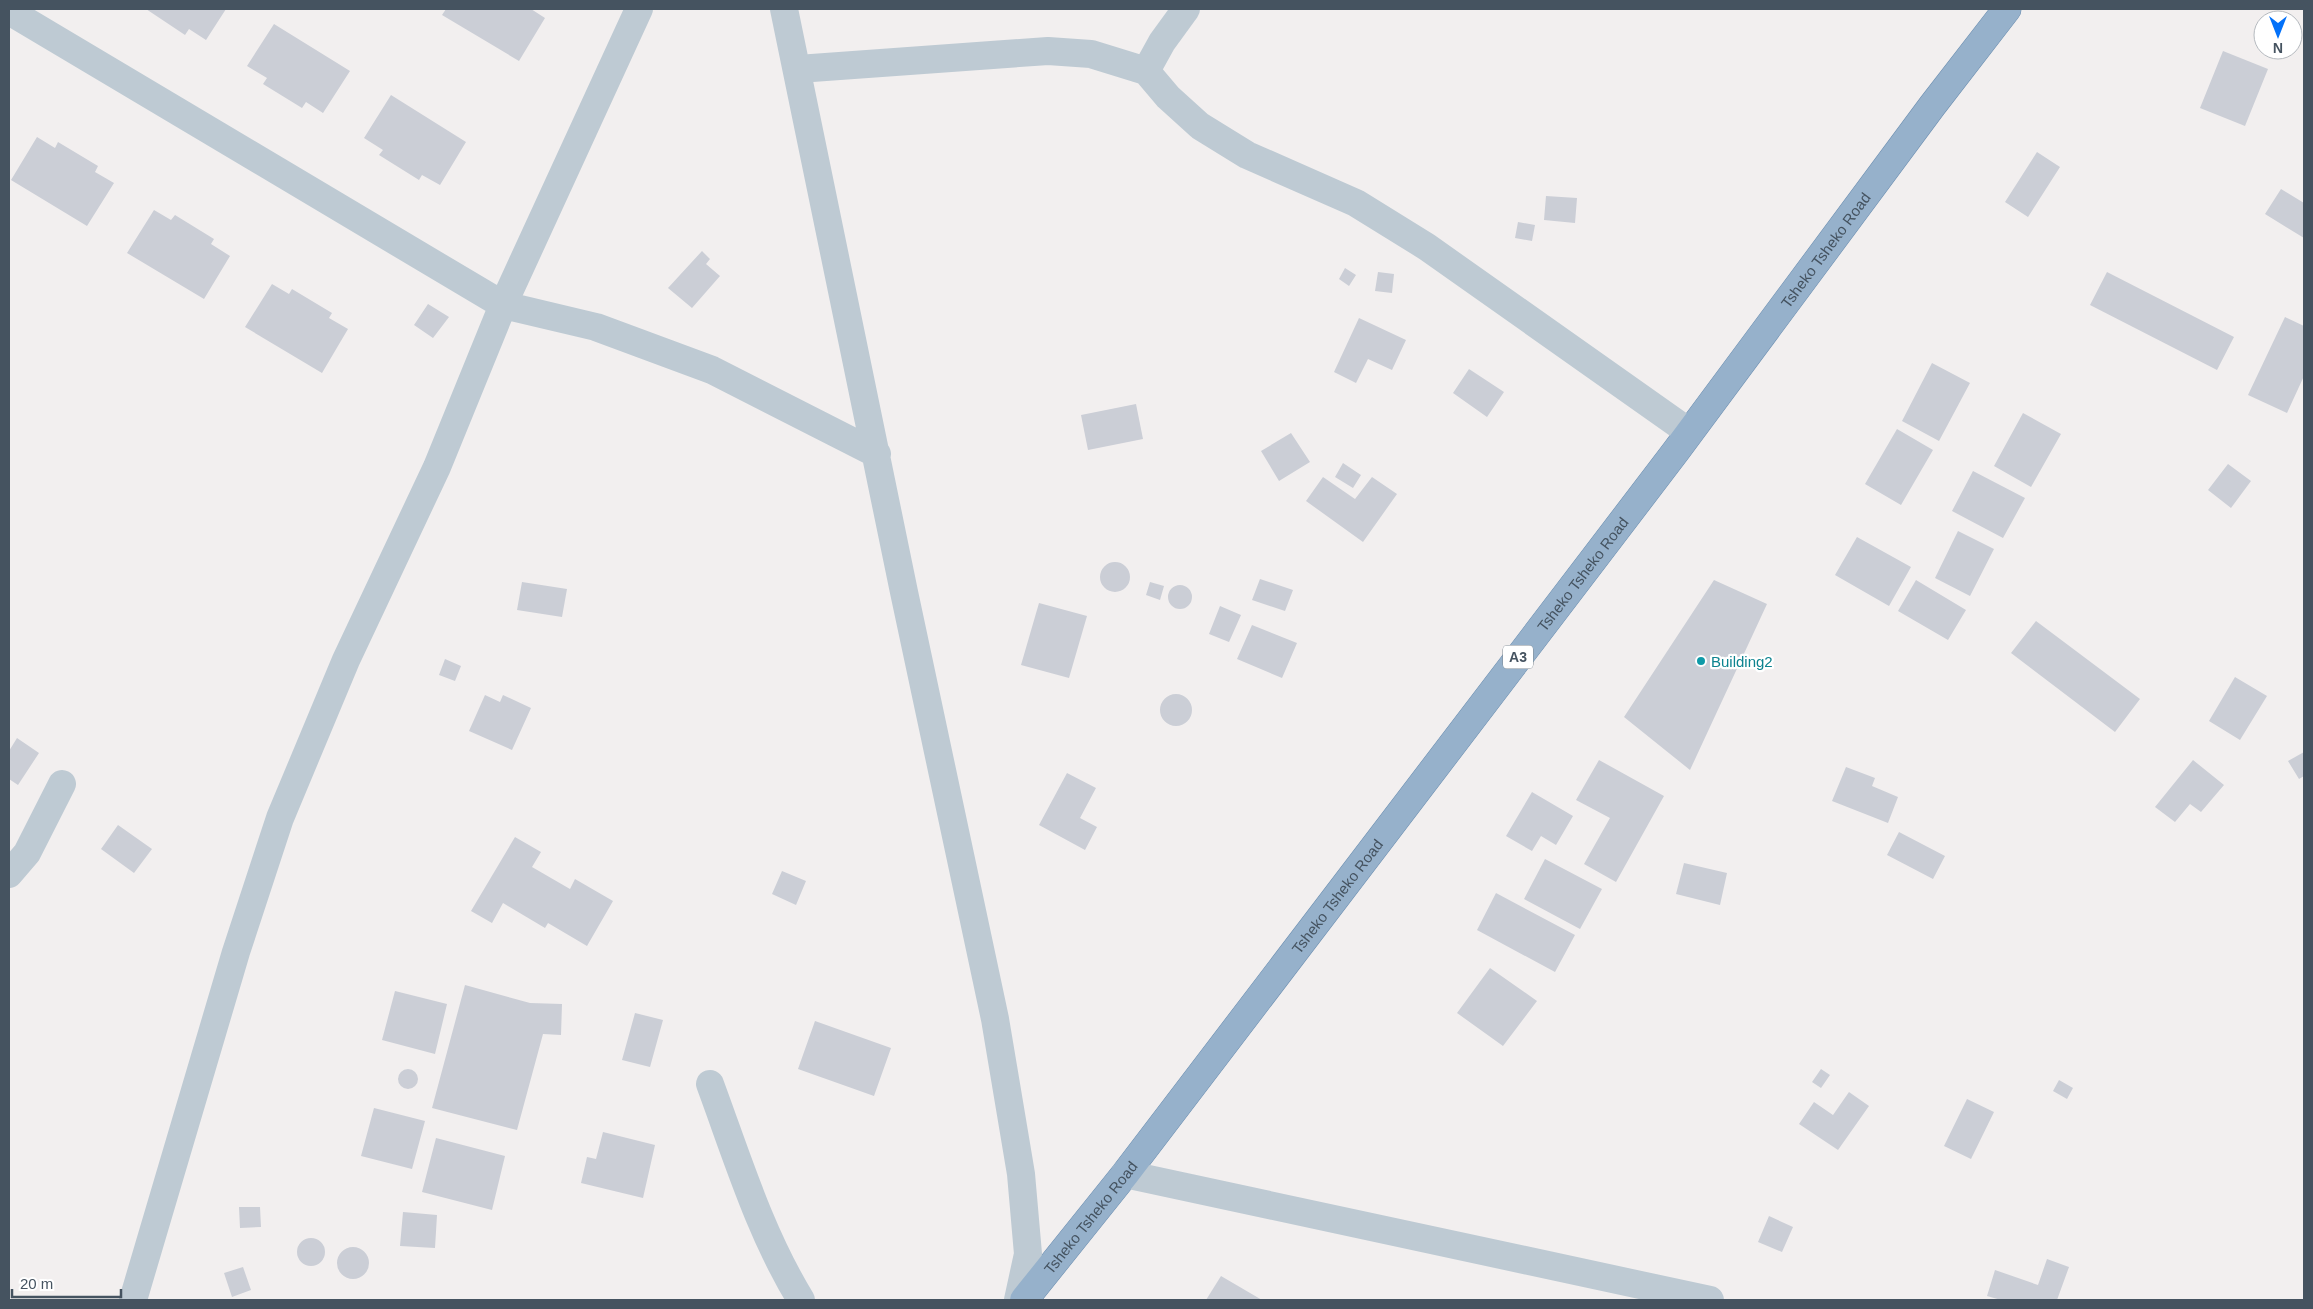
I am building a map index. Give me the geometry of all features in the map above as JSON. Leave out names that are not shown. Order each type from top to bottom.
[{"type":"highway","name":"Tsheko Tsheko Road","points":[[1024,1300],[1125,1174],[1690,432],[2007,9]]},
{"type":"street","points":[[133,1300],[236,952],[280,818],[346,660],[437,467],[503,305],[639,9]]},
{"type":"street","points":[[784,9],[1000,1048],[1021,1174],[1028,1254],[1018,1300]]},
{"type":"street","points":[[1146,71],[1162,42],[1186,9]]},
{"type":"street","points":[[9,11],[503,305],[596,327],[712,370],[877,454]]},
{"type":"street","points":[[798,70],[1048,51],[1091,54],[1146,71],[1168,97],[1200,126],[1247,155],[1364,208],[1427,247],[1690,432]]},
{"type":"street","points":[[9,874],[27,853],[62,784]]},
{"type":"street","points":[[710,1084],[752,1200],[781,1268],[801,1300]]},
{"type":"street","points":[[1125,1174],[1710,1300]]},
{"type":"building","points":[[146,9],[226,9],[206,40],[189,29],[185,35]]},
{"type":"building","points":[[446,9],[531,9],[545,18],[519,61],[442,15]]},
{"type":"building","points":[[274,24],[350,71],[323,113],[306,102],[302,108],[263,84],[267,78],[247,66]]},
{"type":"building","points":[[2223,51],[2268,69],[2245,126],[2200,108]]},
{"type":"building","points":[[391,95],[466,142],[440,185],[422,175],[419,180],[379,155],[383,150],[364,138]]},
{"type":"building","points":[[37,137],[55,148],[58,142],[98,166],[95,172],[114,183],[87,226],[11,180]]},
{"type":"building","points":[[2037,152],[2060,167],[2028,217],[2005,202]]},
{"type":"building","points":[[2281,189],[2304,203],[2304,238],[2265,214]]},
{"type":"building","points":[[1546,196],[1577,198],[1575,223],[1544,220]]},
{"type":"building","points":[[154,210],[171,220],[175,215],[214,239],[211,244],[230,256],[204,299],[127,253]]},
{"type":"building","points":[[1518,222],[1535,225],[1532,241],[1515,238]]},
{"type":"building","points":[[702,251],[710,259],[706,264],[720,276],[692,308],[668,288]]},
{"type":"building","points":[[1345,268],[1356,275],[1349,286],[1339,279]]},
{"type":"building","points":[[1378,272],[1394,274],[1392,293],[1375,291]]},
{"type":"building","points":[[2107,272],[2234,337],[2217,370],[2090,305]]},
{"type":"building","points":[[272,284],[289,294],[292,289],[332,313],[329,318],[348,329],[322,373],[245,327]]},
{"type":"building","points":[[428,304],[449,317],[433,338],[414,325]]},
{"type":"building","points":[[2285,317],[2304,326],[2304,376],[2287,413],[2248,395]]},
{"type":"building","points":[[1359,318],[1406,340],[1392,370],[1368,359],[1356,383],[1334,372]]},
{"type":"building","points":[[1932,363],[1970,383],[1939,441],[1902,421]]},
{"type":"building","points":[[1469,369],[1504,392],[1487,417],[1453,393]]},
{"type":"building","points":[[1136,404],[1143,439],[1088,450],[1081,415]]},
{"type":"building","points":[[2023,413],[2061,434],[2031,487],[1994,466]]},
{"type":"building","points":[[1897,429],[1933,450],[1901,505],[1865,484]]},
{"type":"building","points":[[1291,433],[1310,462],[1279,481],[1261,451]]},
{"type":"building","points":[[1343,463],[1361,475],[1353,488],[1335,477]]},
{"type":"building","points":[[2228,464],[2251,481],[2231,508],[2208,490]]},
{"type":"building","points":[[1973,471],[2025,498],[2003,538],[1952,511]]},
{"type":"building","points":[[1323,477],[1355,499],[1372,477],[1397,494],[1363,542],[1306,501]]},
{"type":"building","points":[[1958,531],[1994,549],[1970,596],[1935,578]]},
{"type":"building","points":[[1857,537],[1911,567],[1889,606],[1835,575]]},
{"type":"building","points":[[1115,562],[1126,566],[1130,577],[1126,588],[1115,592],[1104,588],[1100,577],[1104,566]]},
{"type":"building","points":[[1260,579],[1293,590],[1285,611],[1252,600]]},
{"type":"building","name":"Building2","points":[[1714,580],[1767,604],[1690,770],[1624,717]]},
{"type":"building","points":[[1916,580],[1966,610],[1948,640],[1898,611]]},
{"type":"building","points":[[522,582],[567,589],[562,617],[517,610]]},
{"type":"building","points":[[1150,582],[1164,586],[1160,600],[1146,595]]},
{"type":"building","points":[[1180,585],[1189,588],[1192,597],[1189,606],[1180,609],[1171,606],[1168,597],[1171,588]]},
{"type":"building","points":[[1039,603],[1087,616],[1069,678],[1021,665]]},
{"type":"building","points":[[1220,606],[1241,615],[1229,642],[1209,634]]},
{"type":"building","points":[[2036,621],[2140,699],[2115,732],[2011,653]]},
{"type":"building","points":[[1252,625],[1297,643],[1282,678],[1237,659]]},
{"type":"building","points":[[445,659],[461,666],[455,681],[439,675]]},
{"type":"building","points":[[2235,677],[2267,696],[2240,740],[2209,721]]},
{"type":"building","points":[[1176,694],[1187,699],[1192,710],[1187,721],[1176,726],[1165,721],[1160,710],[1165,699]]},
{"type":"building","points":[[485,695],[500,702],[503,695],[531,708],[512,750],[469,731]]},
{"type":"building","points":[[17,738],[39,753],[18,785],[9,779],[9,751]]},
{"type":"building","points":[[2304,752],[2304,776],[2299,779],[2288,761]]},
{"type":"building","points":[[1599,760],[1664,796],[1616,882],[1584,864],[1610,818],[1576,800]]},
{"type":"building","points":[[2193,760],[2224,785],[2201,812],[2190,804],[2175,822],[2155,807]]},
{"type":"building","points":[[1846,767],[1875,778],[1872,786],[1898,797],[1888,823],[1832,801]]},
{"type":"building","points":[[1067,773],[1096,788],[1080,818],[1097,827],[1085,850],[1039,825]]},
{"type":"building","points":[[1532,792],[1573,816],[1556,845],[1541,836],[1532,851],[1506,836]]},
{"type":"building","points":[[118,825],[152,849],[134,873],[101,849]]},
{"type":"building","points":[[1899,832],[1945,856],[1933,879],[1887,855]]},
{"type":"building","points":[[515,837],[541,852],[532,867],[570,889],[575,879],[613,901],[587,946],[548,923],[545,928],[503,903],[492,923],[471,911]]},
{"type":"building","points":[[1545,859],[1602,889],[1580,929],[1524,899]]},
{"type":"building","points":[[1684,863],[1727,873],[1720,905],[1676,894]]},
{"type":"building","points":[[782,871],[806,881],[796,905],[772,894]]},
{"type":"building","points":[[1496,893],[1575,935],[1555,972],[1477,930]]},
{"type":"building","points":[[1490,968],[1537,1001],[1503,1046],[1457,1013]]},
{"type":"building","points":[[465,985],[530,1003],[562,1004],[561,1035],[543,1034],[517,1130],[432,1108]]},
{"type":"building","points":[[395,991],[447,1004],[435,1054],[382,1040]]},
{"type":"building","points":[[635,1013],[663,1020],[650,1067],[622,1060]]},
{"type":"building","points":[[815,1021],[891,1048],[874,1096],[798,1069]]},
{"type":"building","points":[[404,1069],[412,1069],[418,1075],[418,1083],[412,1089],[404,1089],[398,1083],[398,1075]]},
{"type":"building","points":[[1821,1069],[1830,1075],[1821,1088],[1812,1082]]},
{"type":"building","points":[[2059,1080],[2073,1088],[2067,1099],[2053,1091]]},
{"type":"building","points":[[1849,1092],[1869,1106],[1838,1150],[1799,1124],[1814,1102],[1833,1115]]},
{"type":"building","points":[[1967,1099],[1994,1112],[1971,1159],[1944,1146]]},
{"type":"building","points":[[374,1108],[425,1121],[412,1169],[361,1156]]},
{"type":"building","points":[[603,1132],[655,1145],[643,1198],[581,1183],[587,1157],[596,1159]]},
{"type":"building","points":[[436,1138],[505,1156],[492,1210],[422,1192]]},
{"type":"building","points":[[239,1207],[260,1207],[261,1227],[240,1228]]},
{"type":"building","points":[[403,1212],[437,1215],[435,1248],[400,1246]]},
{"type":"building","points":[[1769,1216],[1793,1227],[1782,1252],[1758,1242]]},
{"type":"building","points":[[311,1238],[321,1242],[325,1252],[321,1262],[311,1266],[301,1262],[297,1252],[301,1242]]},
{"type":"building","points":[[353,1247],[359,1248],[364,1252],[368,1257],[368,1269],[364,1274],[359,1278],[353,1279],[347,1278],[342,1274],[338,1269],[337,1263],[338,1257],[342,1252],[347,1248]]},
{"type":"building","points":[[2047,1259],[2069,1267],[2057,1300],[2001,1300],[1987,1296],[1995,1270],[2038,1285]]},
{"type":"building","points":[[243,1267],[251,1290],[232,1297],[224,1273]]},
{"type":"building","points":[[1221,1276],[1262,1300],[1206,1300]]},
{"type":"place","name":"Building2","points":[[1701,661]]}]
